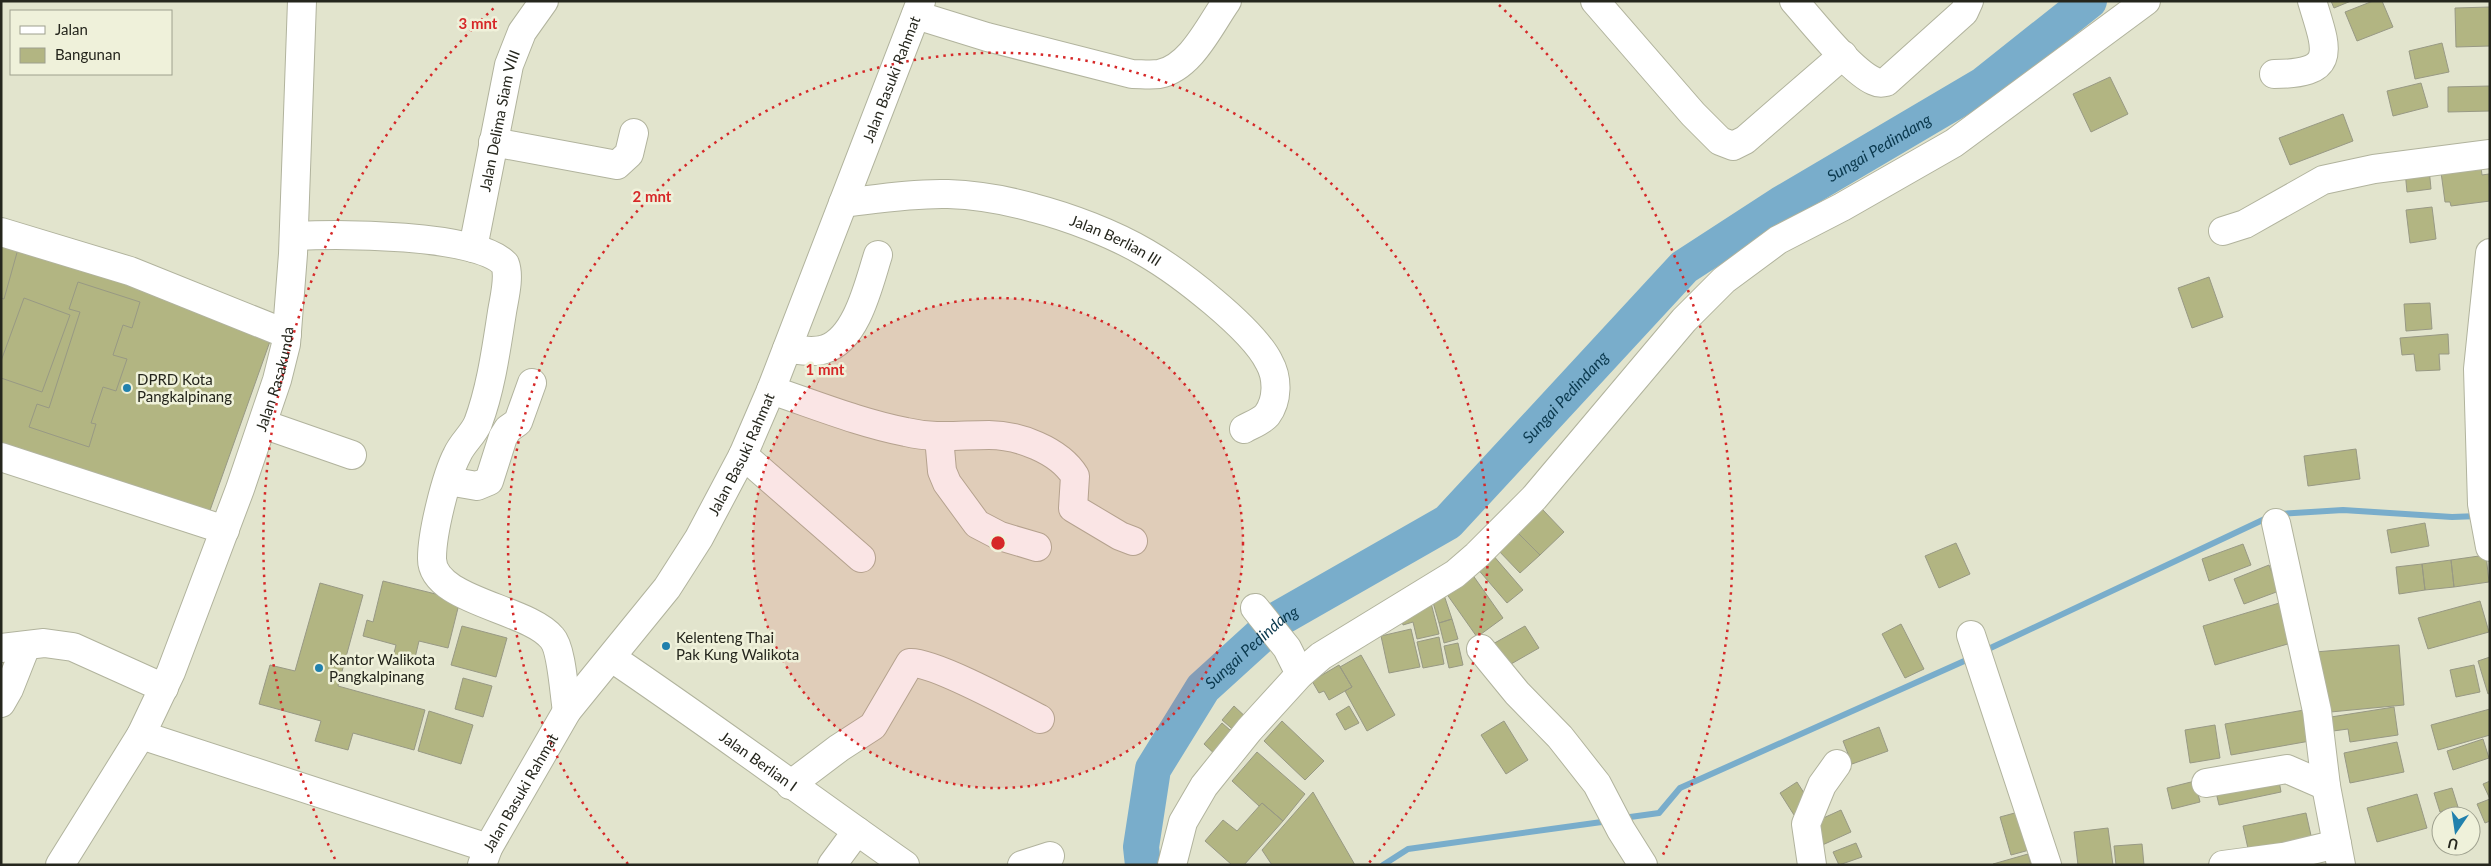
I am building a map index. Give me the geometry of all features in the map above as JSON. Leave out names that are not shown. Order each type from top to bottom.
[{"type":"street","name":"Jalan Rasakunda","points":[[60,865],[141,735],[164,688],[263,424],[284,355],[294,236],[302,1]]},
{"type":"street","name":"Jalan Delima Siam VIII","points":[[473,248],[501,99],[516,46],[528,22],[544,1]]},
{"type":"street","points":[[918,8],[987,37],[1132,74],[1147,75],[1161,74],[1187,58],[1227,1]]},
{"type":"street","points":[[1595,1],[1693,114],[1720,141],[1729,145],[1738,144],[1745,140],[1843,54]]},
{"type":"street","points":[[1794,1],[1843,54],[1874,81],[1886,82],[1964,12],[1969,1]]},
{"type":"street","points":[[1172,865],[1183,822],[1204,786],[1249,730],[1300,674],[1321,656],[1455,574],[1477,555],[1534,498],[1684,320],[1724,280],[1778,240],[1842,207],[1954,143],[2146,1]]},
{"type":"street","points":[[2274,74],[2307,71],[2314,68],[2323,58],[2325,45],[2312,1]]},
{"type":"street","name":"Jalan Basuki Rahmat","points":[[485,856],[567,711],[667,588],[699,538],[743,455],[771,390],[918,8]]},
{"type":"street","points":[[494,142],[617,165],[629,154],[634,133]]},
{"type":"street","points":[[2223,231],[2245,224],[2323,180],[2374,169],[2490,154]]},
{"type":"street","name":"Jalan Berlian III","points":[[843,203],[947,194],[992,198],[1035,208],[1075,221],[1144,252],[1167,266],[1216,304],[1262,349],[1270,363],[1275,376],[1274,402],[1266,417],[1244,429]]},
{"type":"street","points":[[1,232],[130,271],[287,334]]},
{"type":"street","points":[[294,236],[386,235],[473,248],[503,261],[507,273],[494,361],[477,424],[458,452],[448,481],[432,558],[435,574],[446,584],[468,597],[517,616],[549,634],[559,652],[567,711]]},
{"type":"street","points":[[2490,253],[2478,369],[2490,547]]},
{"type":"street","points":[[787,349],[820,350],[837,342],[855,321],[878,254]]},
{"type":"street","points":[[448,481],[477,486],[489,481],[503,437],[508,429],[518,422],[532,383]]},
{"type":"street","points":[[771,390],[906,433],[939,437],[995,436],[1015,439],[1038,447],[1061,460],[1075,476],[1073,508],[1120,536],[1133,541]]},
{"type":"street","points":[[263,424],[352,455]]},
{"type":"street","points":[[939,437],[942,470],[947,483],[977,524],[1000,536],[1037,547]]},
{"type":"street","points":[[743,455],[861,558]]},
{"type":"street","points":[[1,457],[224,530]]},
{"type":"street","points":[[2223,865],[2283,857],[2339,854],[2326,786],[2317,712],[2276,523]]},
{"type":"street","points":[[1255,608],[1287,648],[1300,674]]},
{"type":"street","points":[[1971,635],[2047,865]]},
{"type":"street","points":[[1,703],[10,689],[14,647],[44,643],[73,647],[164,688]]},
{"type":"street","points":[[1481,649],[1516,693],[1560,738],[1588,773],[1606,798],[1617,822],[1642,865]]},
{"type":"street","name":"Jalan Berlian I","points":[[612,658],[689,710],[905,865]]},
{"type":"street","points":[[790,784],[873,726],[910,663],[920,664],[963,681],[1040,719]]},
{"type":"street","points":[[141,735],[485,856]]},
{"type":"street","points":[[1812,865],[1806,824],[1822,785],[1837,764]]},
{"type":"street","points":[[2206,783],[2288,769],[2326,786]]},
{"type":"street","points":[[832,865],[857,831]]},
{"type":"street","points":[[1022,865],[1050,856]]},
{"type":"building","points":[[2331,1],[2351,1],[2334,8]]},
{"type":"building","points":[[2373,1],[2382,1],[2393,27],[2357,41],[2345,12]]},
{"type":"building","points":[[2490,7],[2490,46],[2456,47],[2455,8]]},
{"type":"building","points":[[2442,43],[2449,72],[2415,79],[2409,51]]},
{"type":"building","points":[[2110,77],[2128,114],[2091,132],[2073,94]]},
{"type":"building","points":[[2421,83],[2428,107],[2393,116],[2387,91]]},
{"type":"building","points":[[2490,86],[2490,111],[2448,112],[2448,87]]},
{"type":"building","points":[[2343,114],[2353,141],[2290,165],[2279,138]]},
{"type":"building","points":[[2481,167],[2482,175],[2489,174],[2490,201],[2451,206],[2450,202],[2445,202],[2441,172]]},
{"type":"building","points":[[2429,168],[2431,189],[2407,192],[2405,171]]},
{"type":"building","points":[[2432,207],[2436,239],[2410,243],[2406,210]]},
{"type":"building","name":"DPRD Kota Pangkalpinang","points":[[1,239],[274,330],[208,516],[1,447]]},
{"type":"building","points":[[1,244],[18,249],[4,299],[1,298]]},
{"type":"building","points":[[2209,277],[2223,317],[2192,328],[2178,288]]},
{"type":"building","points":[[78,282],[140,302],[132,328],[123,325],[113,355],[127,359],[116,391],[103,387],[91,423],[96,424],[89,447],[29,427],[37,404],[49,408],[80,312],[69,309]]},
{"type":"building","points":[[24,298],[70,315],[42,392],[1,378],[1,361]]},
{"type":"building","points":[[2430,303],[2432,329],[2406,331],[2404,304]]},
{"type":"building","points":[[2448,334],[2449,354],[2439,354],[2440,370],[2416,371],[2414,354],[2402,355],[2400,338]]},
{"type":"building","points":[[2356,449],[2360,479],[2308,486],[2304,456]]},
{"type":"building","points":[[1542,509],[1564,532],[1540,555],[1517,532]]},
{"type":"building","points":[[2425,523],[2429,546],[2391,553],[2387,530]]},
{"type":"building","points":[[1517,532],[1540,555],[1520,573],[1498,550]]},
{"type":"building","points":[[1956,543],[1970,574],[1939,588],[1925,556]]},
{"type":"building","points":[[2243,544],[2251,565],[2209,581],[2202,559]]},
{"type":"building","points":[[1492,554],[1523,590],[1507,603],[1476,567]]},
{"type":"building","points":[[2486,555],[2489,582],[2454,587],[2451,560]]},
{"type":"building","points":[[2451,560],[2454,587],[2425,590],[2422,564]]},
{"type":"building","points":[[2422,564],[2425,590],[2399,594],[2396,567]]},
{"type":"building","points":[[2269,565],[2279,591],[2244,604],[2234,579]]},
{"type":"building","points":[[1472,574],[1503,618],[1477,637],[1446,593]]},
{"type":"building","points":[[383,581],[460,600],[448,648],[419,641],[414,662],[393,657],[396,645],[363,636],[367,620],[373,622]]},
{"type":"building","name":"Kantor Walikota Pangkalpinang","points":[[320,583],[363,595],[338,686],[425,710],[414,750],[353,733],[348,750],[315,741],[321,721],[259,704],[270,665],[295,671]]},
{"type":"building","points":[[1444,595],[1452,619],[1439,623],[1432,599]]},
{"type":"building","points":[[2286,601],[2298,641],[2215,665],[2203,626]]},
{"type":"building","points":[[2480,601],[2489,632],[2428,649],[2418,618]]},
{"type":"building","points":[[1431,603],[1439,634],[1417,639],[1413,622],[1403,625],[1400,611]]},
{"type":"building","points":[[1452,619],[1458,639],[1444,643],[1439,623]]},
{"type":"building","points":[[1901,624],[1924,669],[1905,678],[1882,634]]},
{"type":"building","points":[[462,626],[507,638],[496,677],[451,665]]},
{"type":"building","points":[[1525,626],[1539,648],[1504,668],[1491,645]]},
{"type":"building","points":[[1411,629],[1420,667],[1389,673],[1381,636]]},
{"type":"building","points":[[1439,637],[1444,664],[1423,668],[1417,642]]},
{"type":"building","points":[[1458,643],[1463,665],[1449,668],[1444,646]]},
{"type":"building","points":[[2399,645],[2404,705],[2320,713],[2315,652]]},
{"type":"building","points":[[1361,655],[1395,715],[1367,731],[1345,691],[1352,687],[1340,667]]},
{"type":"building","points":[[2490,657],[2490,693],[2488,694],[2478,661]]},
{"type":"building","points":[[1339,665],[1352,687],[1329,700],[1324,691],[1319,693],[1312,681]]},
{"type":"building","points":[[2474,665],[2480,692],[2456,697],[2450,670]]},
{"type":"building","points":[[463,678],[492,686],[483,717],[455,709]]},
{"type":"building","points":[[1234,706],[1249,720],[1237,733],[1222,720]]},
{"type":"building","points":[[1349,706],[1359,723],[1345,730],[1336,714]]},
{"type":"building","points":[[2394,707],[2398,735],[2350,742],[2348,729],[2333,731],[2331,717]]},
{"type":"building","points":[[2490,709],[2490,735],[2438,750],[2431,725]]},
{"type":"building","points":[[2304,710],[2310,741],[2231,755],[2225,724]]},
{"type":"building","points":[[429,711],[473,725],[461,764],[418,751]]},
{"type":"building","points":[[1282,721],[1324,761],[1305,780],[1264,741]]},
{"type":"building","points":[[1504,721],[1528,760],[1506,774],[1481,735]]},
{"type":"building","points":[[1222,723],[1238,737],[1219,758],[1204,744]]},
{"type":"building","points":[[2215,725],[2220,758],[2190,763],[2185,730]]},
{"type":"building","points":[[1879,727],[1888,751],[1852,764],[1843,741]]},
{"type":"building","points":[[2483,739],[2489,758],[2453,770],[2447,751]]},
{"type":"building","points":[[2397,742],[2404,772],[2350,783],[2344,753]]},
{"type":"building","points":[[1257,752],[1305,794],[1283,821],[1262,803],[1259,806],[1232,781]]},
{"type":"building","points":[[2278,775],[2281,792],[2219,805],[2215,788]]},
{"type":"building","points":[[2195,781],[2200,802],[2172,809],[2167,788]]},
{"type":"building","points":[[2490,781],[2490,799],[2483,784]]},
{"type":"building","points":[[1797,782],[1811,804],[1794,815],[1780,793]]},
{"type":"building","points":[[2452,788],[2458,806],[2438,806],[2434,793]]},
{"type":"building","points":[[1313,792],[1355,865],[1272,865],[1262,850]]},
{"type":"building","points":[[2417,794],[2427,828],[2377,842],[2367,808]]},
{"type":"building","points":[[2490,799],[2490,821],[2485,823],[2481,814],[2481,806],[2477,804]]},
{"type":"building","points":[[1262,803],[1283,821],[1244,865],[1232,865],[1205,841],[1223,820],[1237,831]]},
{"type":"building","points":[[1841,810],[1851,832],[1818,847],[1808,825]]},
{"type":"building","points":[[2022,811],[2033,849],[2011,855],[2000,817]]},
{"type":"building","points":[[2306,813],[2312,840],[2249,853],[2243,826]]},
{"type":"building","points":[[2108,828],[2113,865],[2078,865],[2074,832]]},
{"type":"building","points":[[1856,843],[1862,857],[1839,865],[1833,852]]},
{"type":"building","points":[[2142,844],[2144,865],[2116,865],[2114,846]]},
{"type":"building","points":[[2028,854],[2031,865],[1993,865],[1993,864]]},
{"type":"waterway","name":"Sungai Pedindang","points":[[1143,865],[1141,847],[1153,769],[1203,688],[1280,618],[1448,522],[1684,267],[1781,204],[1983,85],[2089,1]]},
{"type":"waterway","points":[[2279,514],[2343,510],[2452,517],[2479,516]]},
{"type":"waterway","points":[[1982,652],[2269,517]]},
{"type":"waterway","points":[[1623,818],[1659,813],[1680,788],[1971,658]]},
{"type":"waterway","points":[[1383,865],[1408,849],[1609,821]]},
{"type":"place","name":"DPRD Kota Pangkalpinang","points":[[127,388]]},
{"type":"place","name":"Kelenteng Thai Pak Kung Walikota","points":[[666,646]]},
{"type":"place","name":"Kantor Walikota Pangkalpinang","points":[[319,668]]}]
